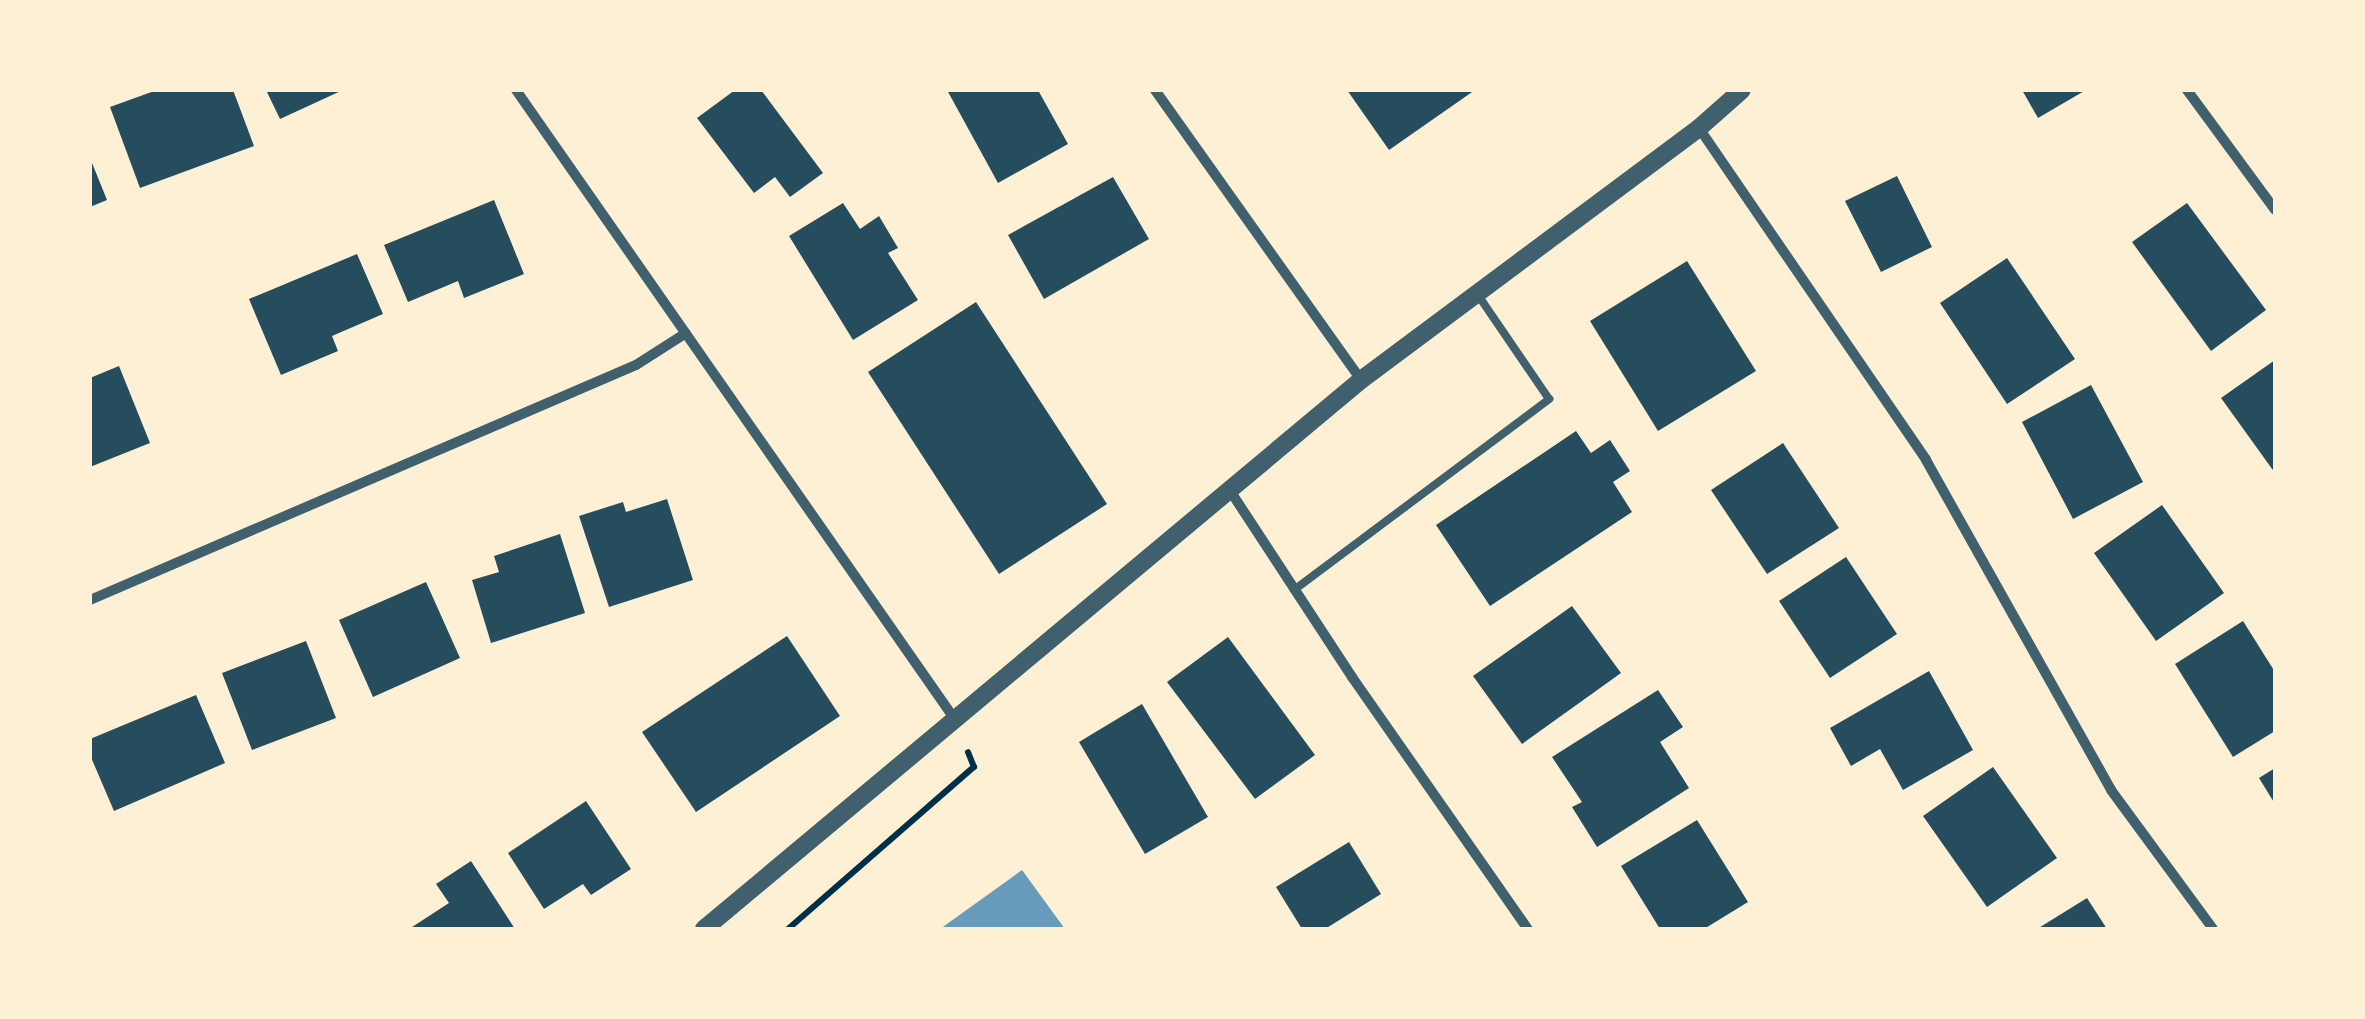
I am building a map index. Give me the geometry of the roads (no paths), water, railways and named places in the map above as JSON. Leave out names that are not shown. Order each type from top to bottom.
[{"type":"street","points":[[516,90],[954,718]]},
{"type":"street","points":[[1155,90],[1361,380]]},
{"type":"street","points":[[704,929],[1361,380],[1698,128],[1742,90]]},
{"type":"street","points":[[2187,90],[2275,210]]},
{"type":"street","points":[[1698,128],[1926,460],[2111,790],[2213,929]]},
{"type":"street","points":[[90,600],[636,364],[686,332]]},
{"type":"street","points":[[1229,490],[1528,929]]},
{"type":"lane","points":[[1294,590],[1549,399],[1478,294]]},
{"type":"water","points":[[1022,870],[1065,929],[940,929]]}]
